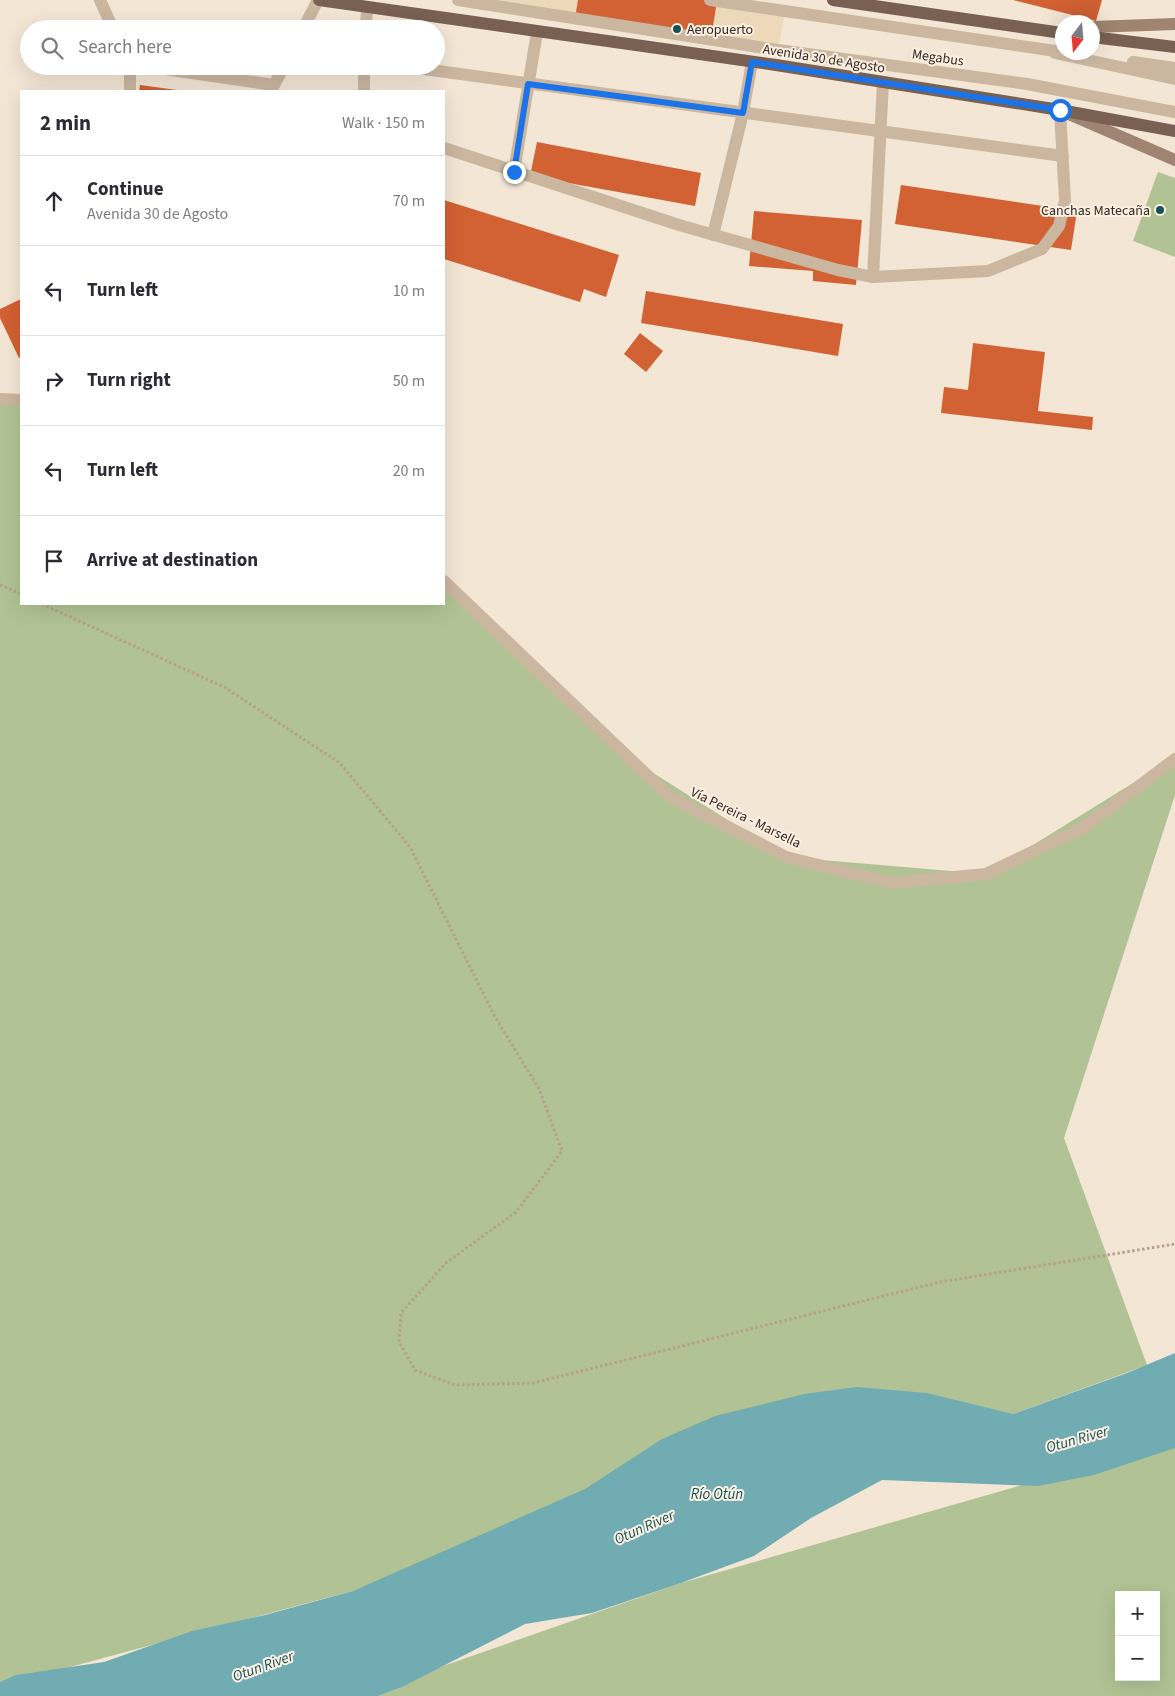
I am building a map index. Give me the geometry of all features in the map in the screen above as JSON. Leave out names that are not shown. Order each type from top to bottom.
[{"type":"main road","name":"Avenida 30 de Agosto","points":[[319,0],[883,82],[1060,110],[1175,131]]},
{"type":"main road","points":[[833,0],[1055,32]]},
{"type":"main road","points":[[1100,27],[1175,24]]},
{"type":"main road","points":[[1037,30],[1055,29]]},
{"type":"main road","points":[[1100,37],[1175,47]]},
{"type":"main road","points":[[1060,110],[1175,160]]},
{"type":"street","points":[[100,0],[109,20]]},
{"type":"street","points":[[308,20],[319,0]]},
{"type":"street","name":"Megabus","points":[[458,0],[778,50],[1028,84],[1175,112]]},
{"type":"street","name":"Megabus","points":[[710,0],[1055,51]]},
{"type":"street","points":[[366,20],[367,8]]},
{"type":"street","points":[[514,172],[537,32]]},
{"type":"street","points":[[1034,48],[1175,79]]},
{"type":"street","name":"Megabus","points":[[1100,57],[1175,68]]},
{"type":"street","points":[[713,235],[743,113],[752,62]]},
{"type":"street","points":[[445,72],[1063,156]]},
{"type":"street","points":[[130,75],[130,90]]},
{"type":"street","points":[[197,75],[273,88],[280,75]]},
{"type":"street","points":[[364,75],[364,90]]},
{"type":"street","points":[[873,277],[883,82]]},
{"type":"street","points":[[445,148],[713,235],[838,270],[873,277],[988,272],[1042,249],[1059,226],[1065,202],[1060,110]]},
{"type":"street","points":[[0,399],[20,400]]},
{"type":"street","name":"Vía Pereira - Marsella","points":[[445,582],[670,797],[786,857],[892,884],[986,874],[1086,826],[1175,759]]},
{"type":"path","points":[[0,585],[20,594]]},
{"type":"path","points":[[44,605],[224,687],[340,763],[410,846],[494,1014],[539,1088],[562,1151],[516,1212],[446,1263],[401,1313],[399,1342],[415,1370],[455,1384],[534,1383],[940,1282],[1175,1244]]},
{"type":"green space","name":"Canchas Matecaña","points":[[1158,172],[1175,178],[1175,257],[1133,241]]},
{"type":"green space","points":[[0,397],[20,398],[20,605],[445,605],[445,583],[628,757],[786,857],[986,874],[1175,757],[1175,795],[1064,1138],[1147,1365],[1013,1414],[710,1498],[311,1602],[0,1686]]},
{"type":"green space","points":[[1175,1441],[1175,1696],[357,1696],[681,1583]]},
{"type":"shaded area","points":[[458,0],[578,0],[575,18]]},
{"type":"shaded area","points":[[717,1],[785,12],[778,50],[711,39]]},
{"type":"water","name":"Río Otún","points":[[1175,1353],[1175,1448],[1094,1475],[1038,1486],[882,1480],[811,1518],[754,1556],[592,1613],[525,1624],[402,1687],[377,1696],[0,1696],[0,1682],[16,1675],[104,1662],[192,1631],[265,1615],[353,1591],[585,1489],[662,1439],[715,1416],[804,1394],[857,1387],[927,1393],[1013,1414],[1127,1373]]},
{"type":"building","name":"Aeropuerto","points":[[578,0],[717,1],[711,39],[575,18]]},
{"type":"building","points":[[1013,0],[1102,0],[1098,15],[1072,15]]},
{"type":"building","points":[[140,85],[177,90],[139,90]]},
{"type":"building","points":[[537,142],[701,173],[695,206],[530,176]]},
{"type":"building","points":[[901,185],[1077,211],[1071,250],[895,224]]},
{"type":"building","points":[[445,200],[619,255],[606,297],[584,289],[580,302],[445,259]]},
{"type":"building","points":[[754,211],[862,220],[856,285],[813,281],[813,271],[749,266]]},
{"type":"building","points":[[646,291],[843,324],[838,356],[641,323]]},
{"type":"building","points":[[20,299],[19,358],[0,318],[0,309]]},
{"type":"building","points":[[640,333],[663,351],[646,372],[624,354]]},
{"type":"building","points":[[973,343],[1045,352],[1038,411],[1093,417],[1092,430],[941,413],[944,387],[968,390]]},
{"type":"place","name":"Aeropuerto","points":[[677,29]]},
{"type":"place","name":"Canchas Matecaña","points":[[1160,210]]},
{"type":"route","points":[[514,172],[528,84],[743,113],[752,62],[1060,110]]},
{"type":"water label","name":"Otun River","points":[[1077,1439]]},
{"type":"water label","name":"Otun River","points":[[644,1527]]},
{"type":"water label","name":"Otun River","points":[[263,1666]]}]
